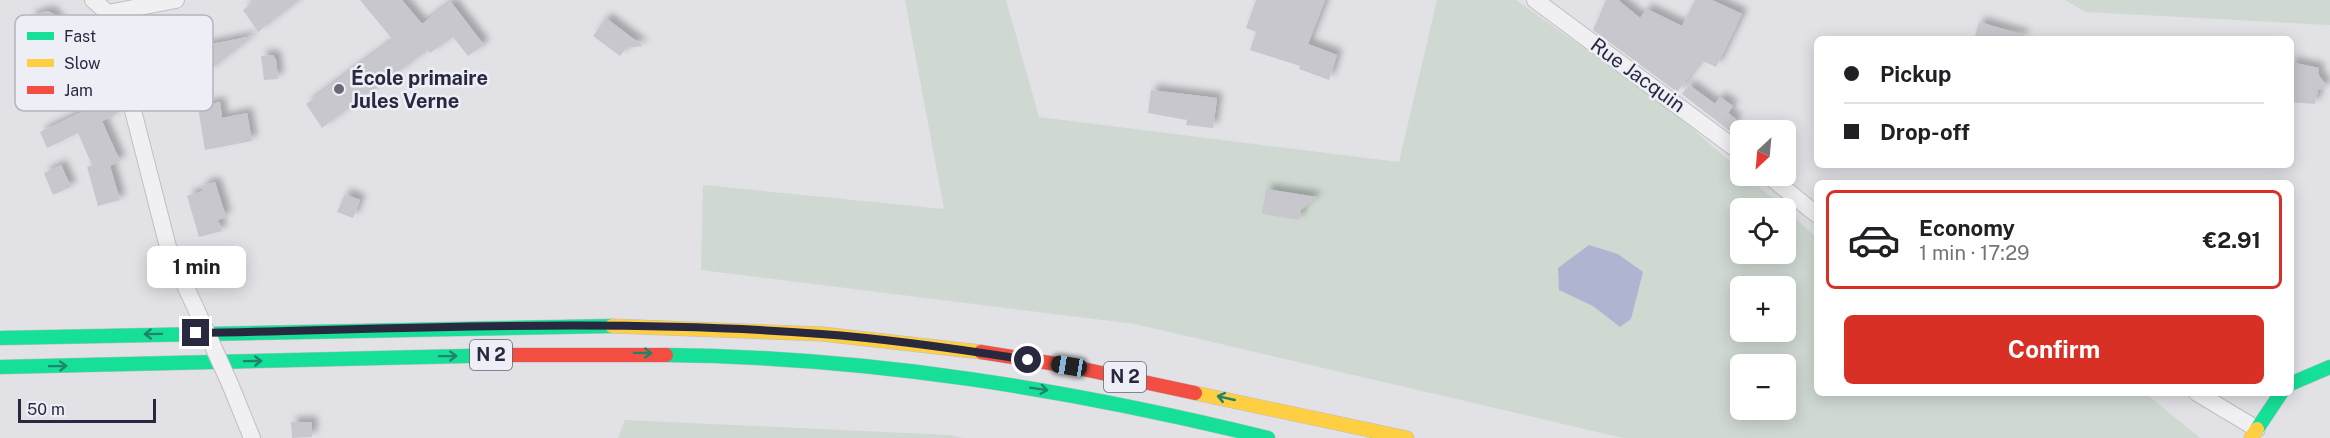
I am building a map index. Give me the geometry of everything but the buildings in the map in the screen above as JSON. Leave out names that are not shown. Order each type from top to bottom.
[{"type":"main road","name":"N 2","points":[[0,338],[567,326],[678,327],[822,334],[966,350],[1069,366],[1283,412],[1372,438]]},
{"type":"main road","name":"N 2","points":[[0,367],[574,353],[680,354],[870,366],[982,380],[1124,405],[1268,438]]},
{"type":"main road","points":[[2294,382],[2327,370]]},
{"type":"main road","points":[[2254,433],[2279,396]]},
{"type":"main road","points":[[1124,405],[1221,438]]},
{"type":"main road","points":[[1283,412],[1407,438]]},
{"type":"street","points":[[93,0],[108,13],[176,0]]},
{"type":"street","name":"Rue Jacquin","points":[[1535,0],[1730,145]]},
{"type":"street","points":[[134,111],[170,251],[252,438]]},
{"type":"street","points":[[1781,186],[1814,212]]},
{"type":"street","points":[[2201,396],[2254,433]]},
{"type":"shaded area","points":[[905,0],[1006,0],[1039,117],[1399,162],[1437,0],[1516,0],[1666,106],[1730,161],[1730,186],[1758,186],[1772,198],[1730,198],[1730,264],[1796,264],[1796,219],[1814,235],[1814,396],[2149,396],[2200,438],[1623,438],[1135,324],[701,270],[703,185],[944,209]]},
{"type":"shaded area","points":[[2065,0],[2330,0],[2330,25],[2086,12]]},
{"type":"shaded area","points":[[625,420],[949,435],[964,438],[618,438]]},
{"type":"water","points":[[1589,245],[1618,254],[1643,272],[1631,319],[1620,327],[1593,306],[1559,290],[1558,268]]},
{"type":"traffic: fast","points":[[0,338],[612,326]]},
{"type":"traffic: fast","points":[[0,367],[508,355]]},
{"type":"traffic: fast","points":[[666,355],[818,362],[969,379],[1119,405],[1268,438]]},
{"type":"traffic: fast","points":[[2294,382],[2330,367]]},
{"type":"traffic: fast","points":[[2257,429],[2279,396]]},
{"type":"traffic: slow","points":[[612,326],[822,334],[981,352]]},
{"type":"traffic: slow","points":[[1195,393],[1407,438]]},
{"type":"traffic: slow","points":[[2251,438],[2257,429]]},
{"type":"traffic: jam","points":[[981,352],[1069,366],[1195,393]]},
{"type":"traffic: jam","points":[[508,355],[666,355]]},
{"type":"place","name":"École primaire Jules Verne","points":[[339,89]]},
{"type":"route","points":[[196,333],[567,326],[678,327],[822,334],[966,350],[1028,360]]}]
